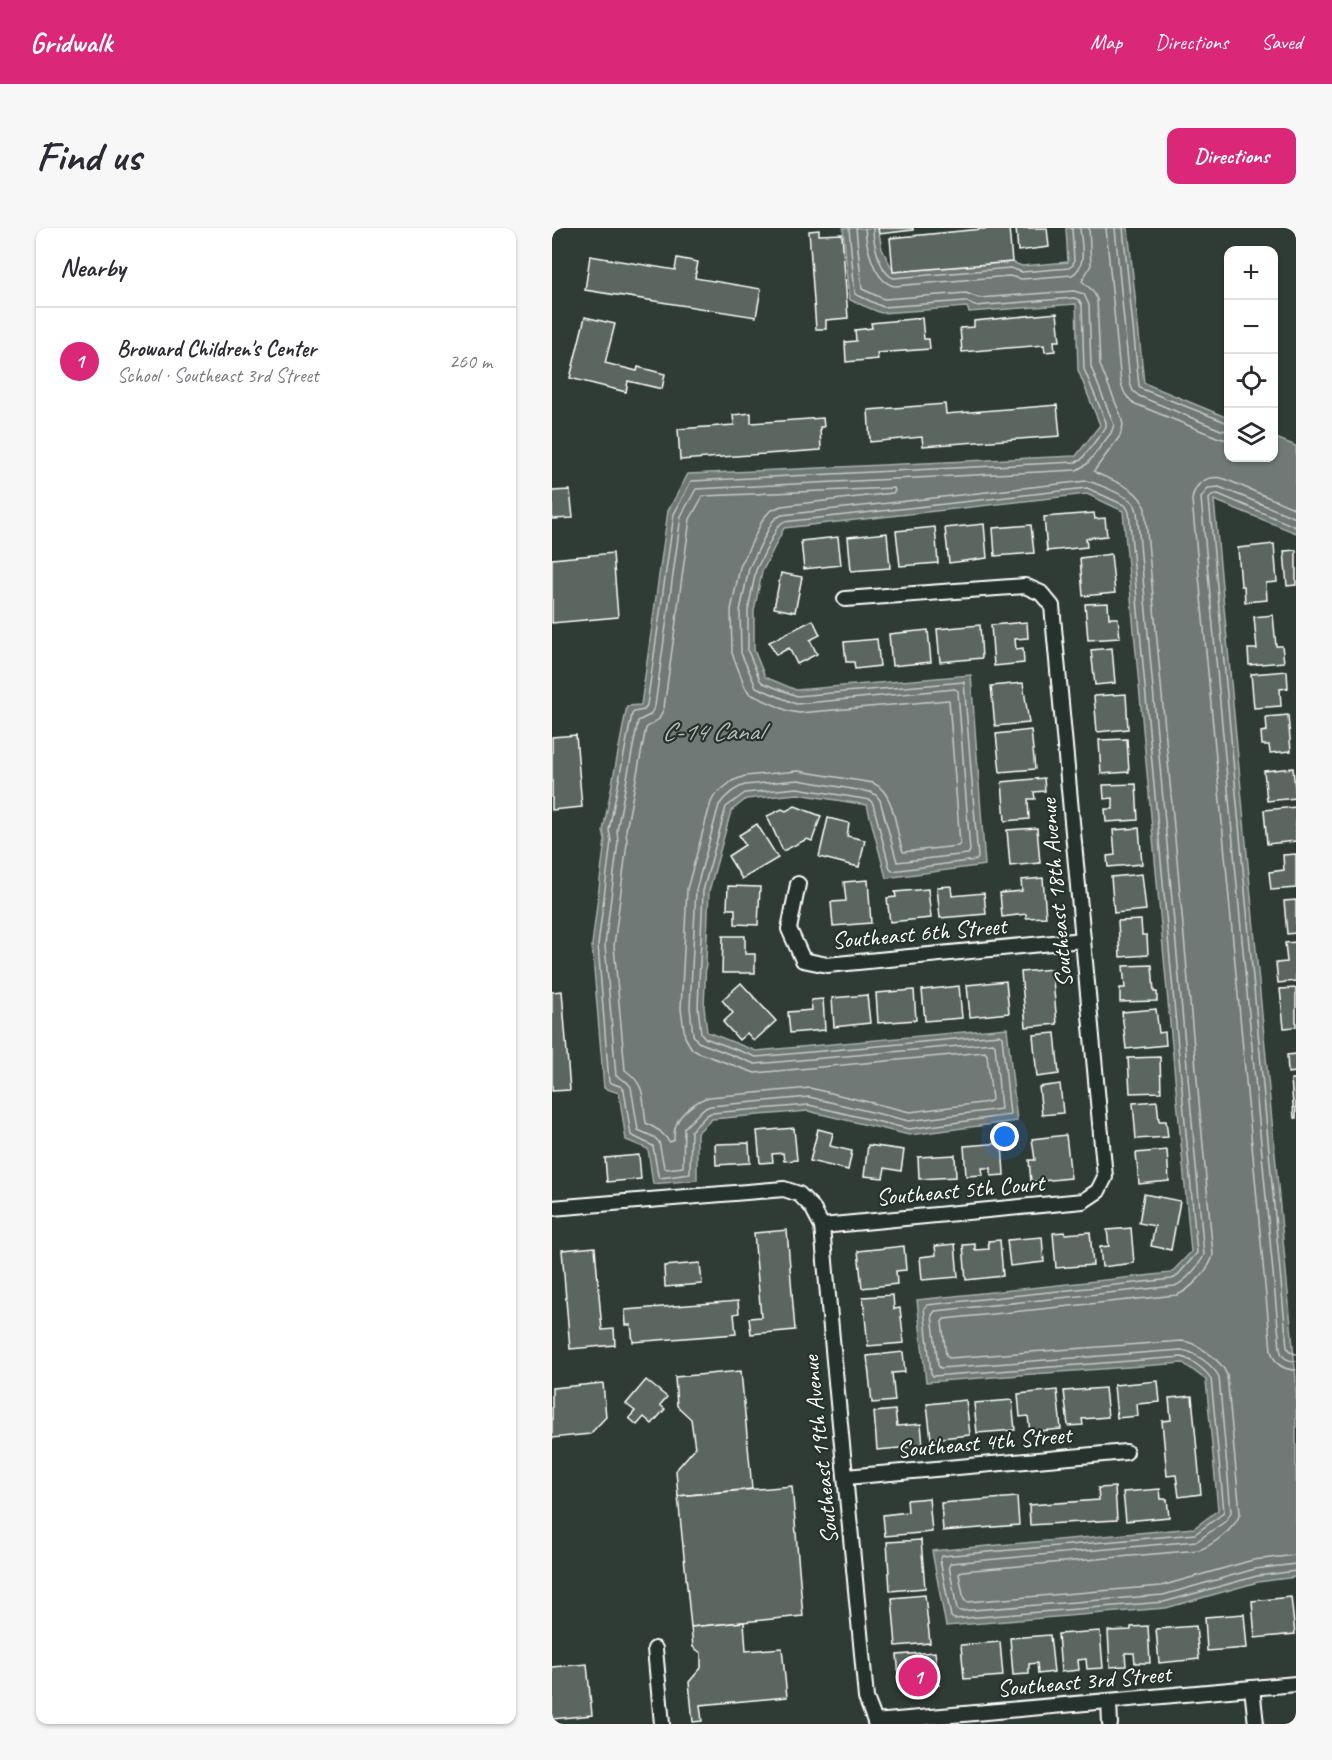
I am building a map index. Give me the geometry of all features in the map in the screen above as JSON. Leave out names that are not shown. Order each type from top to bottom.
[{"type":"street","name":"Southeast 18th Avenue","points":[[845,599],[1025,586],[1041,592],[1052,606],[1105,1177],[1098,1191]]},
{"type":"street","name":"Southeast 6th Street","points":[[798,884],[789,929],[803,960],[827,965],[1083,940]]},
{"type":"street","name":"Southeast 19th Avenue","points":[[552,1208],[784,1190],[799,1194],[812,1207],[822,1226],[866,1698],[876,1723]]},
{"type":"street","name":"Southeast 5th Court","points":[[822,1226],[1083,1201],[1098,1191]]},
{"type":"street","name":"Southeast 4th Street","points":[[846,1477],[1126,1452]]},
{"type":"street","points":[[655,1649],[662,1724]]},
{"type":"street","name":"Southeast 3rd Street","points":[[876,1723],[1296,1684]]},
{"type":"street","points":[[1252,1688],[1256,1724]]},
{"type":"street","points":[[1109,1701],[1110,1724]]},
{"type":"water","name":"C-14 Canal","points":[[843,228],[878,228],[882,249],[894,272],[1012,262],[1022,266],[1068,262],[1066,228],[1128,228],[1144,383],[1224,416],[1224,462],[1278,462],[1278,439],[1296,446],[1296,533],[1214,500],[1296,1379],[1296,1577],[1258,1582],[1166,1608],[946,1626],[932,1551],[1194,1528],[1218,1510],[1206,1380],[1183,1363],[926,1382],[917,1300],[1171,1273],[1191,1252],[1123,511],[1087,494],[784,528],[762,572],[754,611],[754,650],[765,677],[796,690],[971,675],[985,865],[886,878],[867,805],[798,794],[746,799],[731,811],[709,891],[704,1007],[707,1032],[756,1051],[1007,1028],[1017,1121],[909,1135],[808,1111],[712,1119],[697,1133],[697,1180],[653,1184],[648,1149],[626,1140],[619,1093],[604,1088],[592,945],[605,840],[603,831],[627,706],[641,705],[668,511],[688,474],[1076,456],[1100,425],[1078,370],[1076,304],[969,312],[967,307],[881,313],[850,300]]},
{"type":"building","points":[[878,228],[913,228],[913,230],[879,234]]},
{"type":"building","points":[[1009,228],[1012,262],[893,272],[890,238]]},
{"type":"building","points":[[1016,228],[1047,228],[1049,247],[1018,251]]},
{"type":"building","points":[[819,230],[819,235],[842,234],[848,318],[826,320],[826,329],[816,329],[809,231]]},
{"type":"building","points":[[590,256],[675,270],[677,258],[698,262],[695,278],[761,289],[756,317],[585,290]]},
{"type":"building","points":[[1057,313],[1060,341],[1054,341],[1055,351],[1045,352],[1044,345],[962,352],[960,328],[974,327],[974,321]]},
{"type":"building","points":[[585,317],[615,324],[605,363],[637,371],[638,367],[665,374],[662,389],[628,381],[626,392],[570,378]]},
{"type":"building","points":[[922,318],[924,339],[929,339],[930,349],[877,353],[878,359],[846,362],[845,342],[856,341],[855,330],[872,328],[871,323]]},
{"type":"building","points":[[945,404],[946,414],[1057,405],[1060,436],[923,446],[922,437],[870,442],[868,410]]},
{"type":"building","points":[[751,413],[751,423],[823,418],[824,427],[820,427],[821,450],[680,460],[678,429],[734,425],[733,415]]},
{"type":"building","points":[[570,490],[573,518],[552,519],[552,491]]},
{"type":"building","points":[[1094,513],[1095,519],[1105,518],[1107,536],[1086,538],[1087,547],[1047,551],[1044,517]]},
{"type":"building","points":[[984,524],[987,558],[949,563],[945,528]]},
{"type":"building","points":[[1031,525],[1034,553],[995,556],[993,528]]},
{"type":"building","points":[[935,527],[938,563],[900,566],[896,531]]},
{"type":"building","points":[[887,533],[890,568],[851,571],[848,537]]},
{"type":"building","points":[[838,537],[841,565],[804,569],[801,541]]},
{"type":"building","points":[[1274,544],[1277,582],[1266,583],[1267,600],[1245,602],[1244,586],[1241,586],[1238,548]]},
{"type":"building","points":[[1296,550],[1296,585],[1287,586],[1284,551]]},
{"type":"building","points":[[613,553],[618,617],[552,623],[552,559]]},
{"type":"building","points":[[1111,554],[1115,593],[1083,596],[1080,558]]},
{"type":"building","points":[[781,573],[802,577],[795,612],[774,608]]},
{"type":"building","points":[[1108,603],[1109,618],[1118,618],[1120,638],[1088,640],[1085,604]]},
{"type":"building","points":[[1273,615],[1276,646],[1282,646],[1284,662],[1249,665],[1248,649],[1257,649],[1254,617]]},
{"type":"building","points":[[813,620],[820,635],[810,640],[817,654],[797,664],[789,648],[776,655],[769,642]]},
{"type":"building","points":[[1027,622],[1028,638],[1015,639],[1016,649],[1023,648],[1024,663],[994,666],[991,625]]},
{"type":"building","points":[[980,625],[982,658],[940,662],[937,629]]},
{"type":"building","points":[[928,630],[931,662],[892,666],[889,634]]},
{"type":"building","points":[[877,639],[880,666],[855,669],[854,662],[846,662],[844,642]]},
{"type":"building","points":[[1112,648],[1115,683],[1095,685],[1091,650]]},
{"type":"building","points":[[1287,671],[1288,688],[1280,689],[1281,706],[1254,708],[1251,674]]},
{"type":"building","points":[[1023,683],[1029,723],[995,726],[991,686]]},
{"type":"building","points":[[1126,694],[1128,729],[1097,732],[1094,696]]},
{"type":"building","points":[[1288,715],[1291,751],[1270,753],[1269,745],[1262,745],[1261,732],[1267,731],[1266,717]]},
{"type":"building","points":[[1031,730],[1035,769],[1000,772],[996,734]]},
{"type":"building","points":[[576,735],[582,807],[552,810],[552,737]]},
{"type":"building","points":[[1127,739],[1129,772],[1101,774],[1099,740]]},
{"type":"building","points":[[1293,768],[1296,798],[1267,801],[1264,771]]},
{"type":"building","points":[[1044,778],[1045,791],[1034,792],[1035,799],[1028,799],[1029,819],[1005,821],[1002,782]]},
{"type":"building","points":[[1136,784],[1138,820],[1106,822],[1105,809],[1113,809],[1113,798],[1104,799],[1103,785]]},
{"type":"building","points":[[795,806],[821,816],[812,841],[807,839],[783,851],[767,816]]},
{"type":"building","points":[[1296,807],[1296,841],[1267,844],[1264,810]]},
{"type":"building","points":[[828,818],[849,823],[847,836],[865,840],[859,867],[819,857]]},
{"type":"building","points":[[757,824],[778,858],[742,879],[728,856],[745,845],[739,835]]},
{"type":"building","points":[[1037,828],[1040,863],[1010,866],[1007,830]]},
{"type":"building","points":[[1139,828],[1142,864],[1108,867],[1107,856],[1115,855],[1113,830]]},
{"type":"building","points":[[1296,854],[1296,888],[1271,890],[1269,872],[1284,870],[1283,855]]},
{"type":"building","points":[[1142,874],[1146,910],[1114,913],[1111,877]]},
{"type":"building","points":[[1043,878],[1046,917],[1026,918],[1026,914],[1002,917],[1000,893],[1022,891],[1021,880]]},
{"type":"building","points":[[868,880],[871,923],[833,926],[831,902],[846,901],[844,882]]},
{"type":"building","points":[[728,886],[760,887],[758,925],[735,924],[735,909],[727,909]]},
{"type":"building","points":[[951,886],[952,896],[984,893],[986,914],[940,918],[937,887]]},
{"type":"building","points":[[928,889],[931,918],[890,922],[887,898],[896,897],[895,892]]},
{"type":"building","points":[[1296,900],[1296,933],[1287,934],[1284,901]]},
{"type":"building","points":[[1141,920],[1142,935],[1147,935],[1148,955],[1120,957],[1118,921]]},
{"type":"building","points":[[723,936],[745,936],[745,954],[755,954],[755,973],[722,973]]},
{"type":"building","points":[[1296,942],[1296,981],[1278,983],[1276,963],[1287,962],[1285,943]]},
{"type":"building","points":[[1152,965],[1157,1001],[1120,1002],[1120,988],[1125,988],[1123,966]]},
{"type":"building","points":[[1052,969],[1057,1024],[1026,1027],[1021,972]]},
{"type":"building","points":[[1006,981],[1009,1013],[970,1017],[967,985]]},
{"type":"building","points":[[741,983],[776,1021],[754,1041],[747,1033],[739,1040],[723,1022],[733,1013],[722,1000]]},
{"type":"building","points":[[959,986],[962,1018],[925,1021],[922,990]]},
{"type":"building","points":[[1296,988],[1296,1027],[1284,1028],[1280,989]]},
{"type":"building","points":[[914,990],[916,1020],[878,1023],[876,993]]},
{"type":"building","points":[[562,991],[570,1090],[552,1091],[552,992]]},
{"type":"building","points":[[867,995],[870,1023],[834,1027],[832,998]]},
{"type":"building","points":[[823,999],[825,1030],[790,1033],[788,1012],[812,1010],[811,1000]]},
{"type":"building","points":[[1156,1009],[1159,1033],[1165,1032],[1166,1045],[1126,1049],[1122,1012]]},
{"type":"building","points":[[1055,1033],[1059,1074],[1037,1077],[1033,1035]]},
{"type":"building","points":[[1296,1054],[1296,1072],[1288,1073],[1287,1055]]},
{"type":"building","points":[[1160,1057],[1161,1092],[1130,1093],[1128,1058]]},
{"type":"building","points":[[1291,1079],[1296,1079],[1296,1118],[1294,1118]]},
{"type":"building","points":[[1060,1084],[1063,1113],[1042,1115],[1039,1087]]},
{"type":"building","points":[[1157,1101],[1159,1121],[1166,1121],[1168,1137],[1136,1139],[1133,1103]]},
{"type":"building","points":[[794,1128],[797,1160],[784,1161],[783,1153],[772,1154],[773,1162],[760,1163],[757,1131]]},
{"type":"building","points":[[818,1129],[833,1133],[830,1146],[852,1151],[848,1170],[810,1161]]},
{"type":"building","points":[[1066,1135],[1071,1178],[1031,1182],[1029,1160],[1035,1160],[1032,1139]]},
{"type":"building","points":[[749,1143],[750,1163],[716,1165],[715,1144]]},
{"type":"building","points":[[1002,1143],[1004,1175],[991,1176],[991,1168],[982,1168],[983,1175],[966,1176],[964,1146]]},
{"type":"building","points":[[868,1145],[904,1150],[901,1171],[885,1168],[883,1178],[864,1176]]},
{"type":"building","points":[[1167,1150],[1169,1181],[1139,1184],[1136,1153]]},
{"type":"building","points":[[639,1155],[641,1179],[607,1182],[605,1158]]},
{"type":"building","points":[[955,1155],[956,1177],[919,1179],[918,1157]]},
{"type":"building","points":[[1144,1194],[1180,1201],[1171,1250],[1151,1246],[1155,1226],[1139,1223]]},
{"type":"building","points":[[1131,1228],[1134,1263],[1102,1267],[1100,1247],[1109,1246],[1107,1230]]},
{"type":"building","points":[[787,1230],[795,1330],[751,1334],[749,1318],[761,1317],[754,1233]]},
{"type":"building","points":[[1064,1232],[1065,1234],[1090,1232],[1093,1265],[1056,1268],[1053,1233]]},
{"type":"building","points":[[1042,1237],[1044,1262],[1010,1266],[1007,1240]]},
{"type":"building","points":[[1000,1240],[1003,1276],[966,1280],[963,1245],[975,1244],[975,1250],[989,1249],[988,1241]]},
{"type":"building","points":[[955,1244],[958,1277],[922,1280],[920,1257],[936,1255],[935,1246]]},
{"type":"building","points":[[904,1246],[906,1270],[896,1271],[897,1284],[862,1288],[858,1251]]},
{"type":"building","points":[[595,1247],[602,1330],[614,1329],[615,1345],[570,1349],[562,1250]]},
{"type":"building","points":[[700,1263],[702,1284],[665,1287],[664,1266]]},
{"type":"building","points":[[893,1295],[894,1309],[900,1308],[904,1343],[868,1346],[863,1297]]},
{"type":"building","points":[[738,1301],[739,1313],[734,1314],[736,1334],[633,1342],[631,1325],[626,1325],[625,1310]]},
{"type":"building","points":[[903,1352],[905,1372],[892,1373],[895,1401],[872,1403],[867,1356]]},
{"type":"building","points":[[741,1371],[752,1489],[678,1496],[676,1470],[695,1448],[691,1419],[677,1406],[675,1377]]},
{"type":"building","points":[[646,1380],[667,1397],[660,1405],[665,1409],[652,1424],[644,1417],[637,1425],[629,1418],[635,1411],[626,1404]]},
{"type":"building","points":[[1158,1381],[1160,1402],[1137,1404],[1138,1416],[1117,1418],[1114,1385]]},
{"type":"building","points":[[603,1383],[606,1417],[590,1434],[552,1438],[552,1388]]},
{"type":"building","points":[[1105,1388],[1108,1417],[1082,1419],[1083,1425],[1068,1426],[1064,1391]]},
{"type":"building","points":[[1057,1390],[1061,1429],[1030,1432],[1028,1416],[1020,1417],[1018,1394]]},
{"type":"building","points":[[1192,1396],[1201,1494],[1179,1497],[1176,1475],[1167,1476],[1162,1421],[1171,1420],[1169,1398]]},
{"type":"building","points":[[966,1400],[970,1435],[931,1439],[927,1404]]},
{"type":"building","points":[[1012,1400],[1015,1430],[977,1433],[974,1403]]},
{"type":"building","points":[[895,1410],[897,1426],[921,1424],[923,1446],[877,1450],[874,1412]]},
{"type":"building","points":[[792,1486],[803,1616],[691,1627],[678,1496]]},
{"type":"building","points":[[1115,1487],[1117,1520],[1030,1525],[1029,1505],[1099,1500],[1098,1488]]},
{"type":"building","points":[[1160,1489],[1161,1499],[1167,1499],[1169,1517],[1126,1521],[1123,1492]]},
{"type":"building","points":[[1017,1497],[1019,1525],[943,1531],[941,1503]]},
{"type":"building","points":[[929,1498],[932,1532],[885,1536],[883,1515],[908,1512],[907,1500]]},
{"type":"building","points":[[921,1540],[925,1588],[890,1591],[887,1542]]},
{"type":"building","points":[[925,1595],[930,1643],[896,1646],[892,1598]]},
{"type":"building","points":[[1291,1597],[1295,1634],[1255,1638],[1252,1601]]},
{"type":"building","points":[[1244,1614],[1247,1648],[1207,1651],[1205,1617]]},
{"type":"building","points":[[744,1622],[746,1651],[782,1648],[787,1697],[700,1705],[702,1721],[693,1722],[689,1682],[701,1668],[701,1653],[693,1647],[691,1627]]},
{"type":"building","points":[[1148,1626],[1150,1663],[1135,1663],[1134,1653],[1125,1653],[1126,1666],[1110,1667],[1108,1631],[1131,1630],[1131,1627]]},
{"type":"building","points":[[1196,1626],[1199,1659],[1159,1663],[1156,1629]]},
{"type":"building","points":[[1100,1631],[1103,1668],[1087,1669],[1086,1659],[1078,1660],[1079,1670],[1061,1672],[1058,1634]]},
{"type":"building","points":[[1050,1635],[1054,1672],[1038,1674],[1037,1663],[1029,1664],[1029,1674],[1013,1675],[1010,1638]]},
{"type":"building","points":[[1000,1642],[1003,1676],[964,1679],[961,1645]]},
{"type":"building","points":[[935,1652],[939,1685],[900,1689],[897,1655]]},
{"type":"building","points":[[587,1664],[592,1715],[552,1719],[552,1667]]},
{"type":"place","name":"Broward Children's Center","points":[[918,1677]]}]
